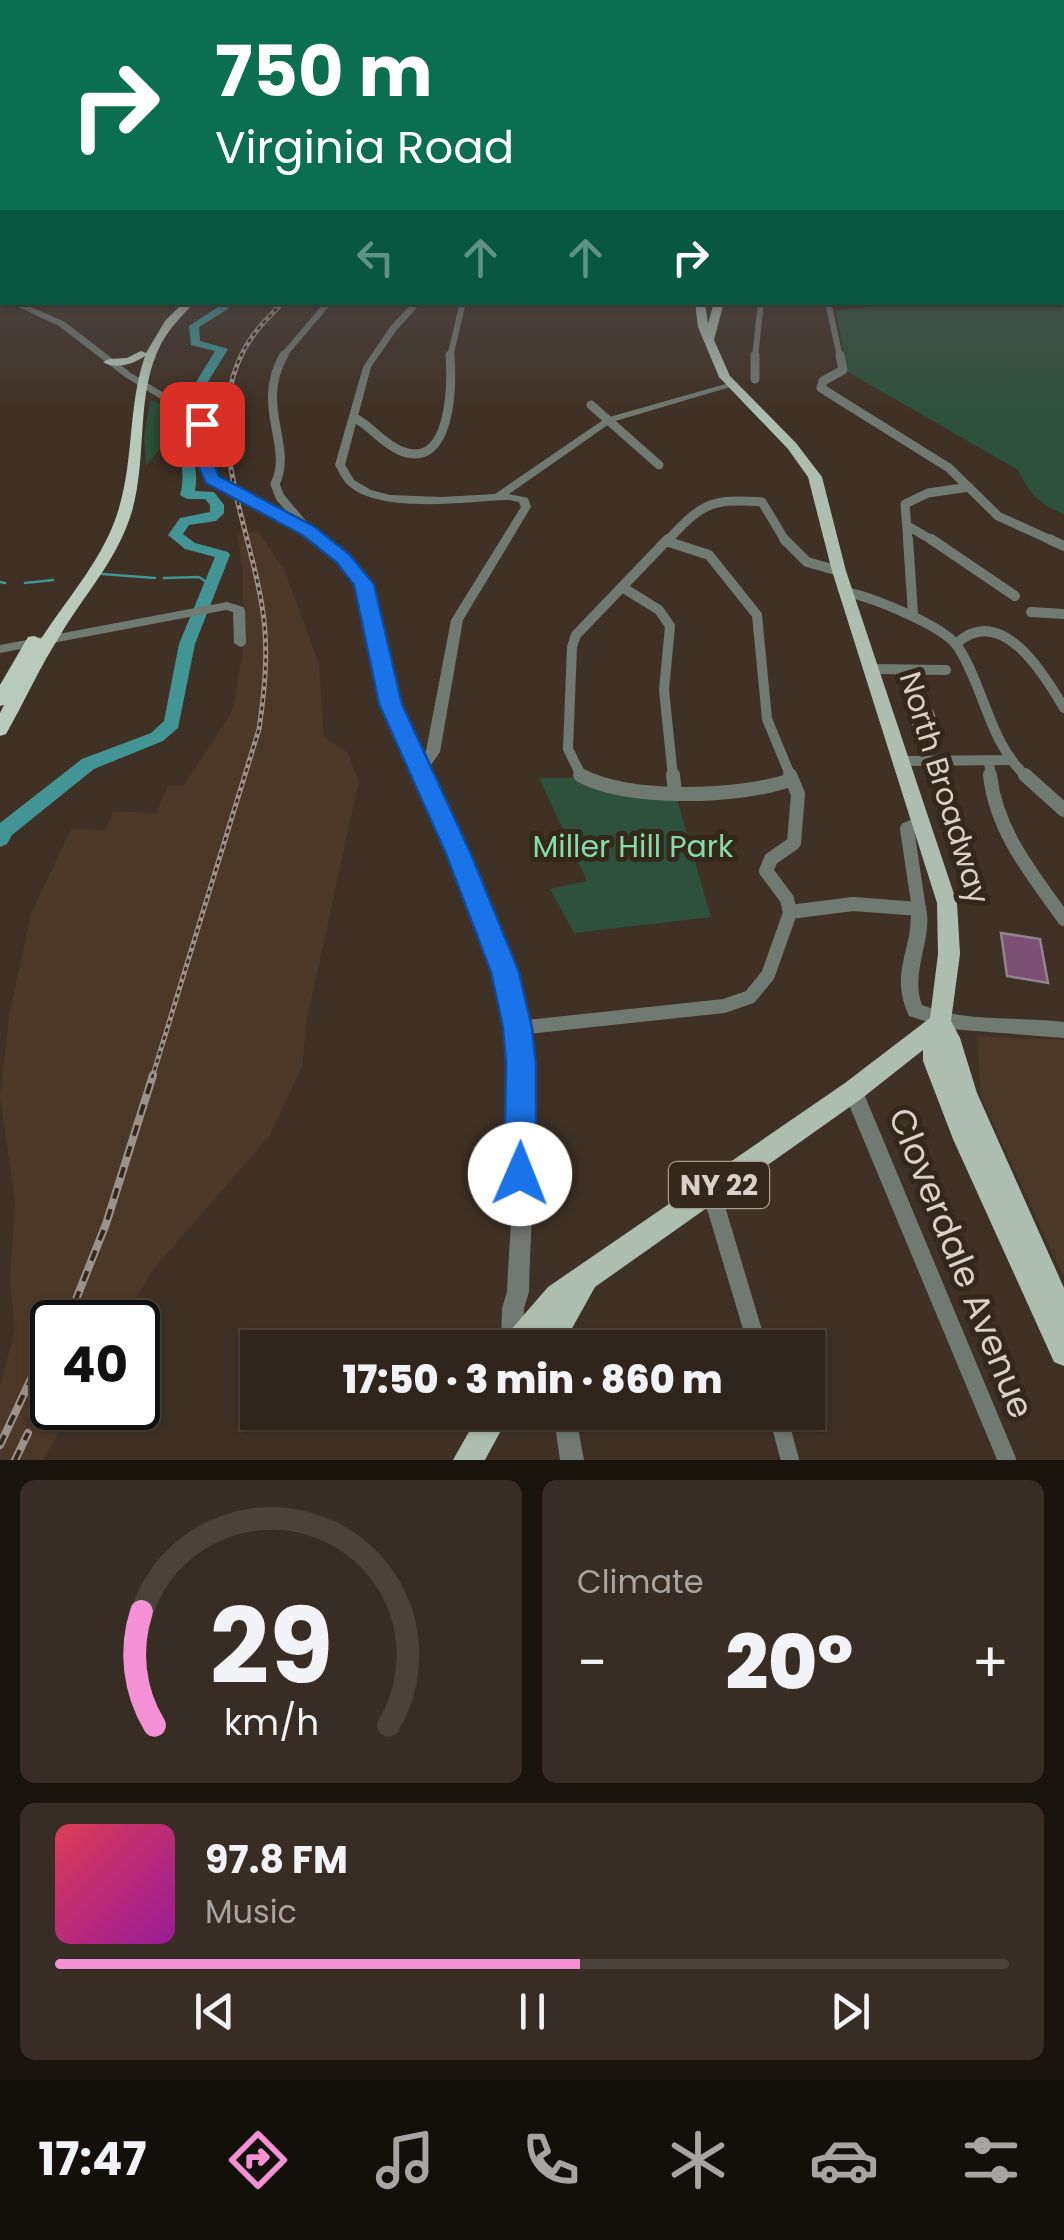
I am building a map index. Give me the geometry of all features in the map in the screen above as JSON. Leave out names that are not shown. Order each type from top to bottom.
[{"type":"highway","points":[[0,700],[104,556],[124,516],[131,488],[141,354],[160,322],[179,305]]},
{"type":"highway","points":[[137,380],[163,331],[187,305]]},
{"type":"highway","points":[[109,362],[128,361],[141,354]]},
{"type":"highway","points":[[0,730],[41,641]]},
{"type":"main road","name":"North Broadway","points":[[700,305],[703,327],[716,363],[732,386],[812,471],[839,571],[950,918],[940,1023],[934,1039],[942,1080],[1064,1352]]},
{"type":"main road","points":[[710,338],[718,305]]},
{"type":"main road","points":[[940,1023],[953,1048],[965,1094],[1064,1319]]},
{"type":"main road","name":"NY 22","points":[[545,1330],[584,1280],[854,1091],[940,1023]]},
{"type":"main road","points":[[468,1460],[485,1430]]},
{"type":"street","points":[[19,305],[57,321],[109,362],[201,420],[202,458],[212,480],[308,531],[343,558],[364,584],[390,704],[492,936],[518,1028],[518,1292],[513,1308],[528,1330]]},
{"type":"street","points":[[308,531],[280,497],[276,484],[283,468],[273,433],[270,393],[274,370],[285,350],[326,305]]},
{"type":"street","points":[[415,305],[367,367],[340,466],[348,480],[364,492],[392,500],[498,496],[520,499],[526,508],[457,620],[434,752],[420,770]]},
{"type":"street","points":[[355,418],[368,423],[395,449],[405,453],[419,454],[438,440],[445,428],[452,391],[450,356],[462,305]]},
{"type":"street","points":[[755,379],[760,305]]},
{"type":"street","points":[[829,305],[843,370],[822,380],[821,388],[949,468],[998,516],[1064,546]]},
{"type":"street","points":[[498,496],[609,420],[732,386]]},
{"type":"street","points":[[592,405],[659,465]]},
{"type":"street","points":[[913,614],[905,507],[910,499],[969,487]]},
{"type":"street","points":[[790,780],[757,790],[676,792],[584,778],[574,768],[568,749],[576,635],[666,540],[706,504],[760,502],[791,551],[824,569],[839,571]]},
{"type":"street","points":[[908,526],[960,556],[1015,596]]},
{"type":"street","points":[[518,1028],[706,1008],[746,999],[768,981],[778,938],[790,912],[789,902],[766,871],[772,859],[788,850],[797,836],[799,803],[767,719],[757,615],[709,555],[666,540]]},
{"type":"street","points":[[622,587],[659,610],[670,626],[664,690],[676,792]]},
{"type":"street","points":[[847,592],[877,598],[913,614],[956,644],[999,761],[1064,810]]},
{"type":"street","points":[[0,649],[189,613],[237,608],[242,618],[240,643]]},
{"type":"street","points":[[1031,612],[1064,614]]},
{"type":"street","points":[[956,644],[963,634],[975,628],[999,631],[1043,675],[1064,708]]},
{"type":"street","points":[[872,669],[946,670]]},
{"type":"street","points":[[902,761],[999,761]]},
{"type":"street","points":[[999,761],[990,785],[1000,824],[1064,920]]},
{"type":"street","points":[[922,822],[907,829],[918,909],[918,936],[908,959],[910,997],[916,1010],[940,1023],[963,1021],[1064,1030]]},
{"type":"street","points":[[790,912],[853,904],[918,909]]},
{"type":"street","name":"Cloverdale Avenue","points":[[854,1091],[1007,1460]]},
{"type":"street","points":[[711,1191],[753,1330]]},
{"type":"street","points":[[567,1430],[572,1460]]},
{"type":"street","points":[[781,1430],[790,1460]]},
{"type":"shaded area","points":[[258,531],[284,569],[319,664],[324,737],[348,753],[359,781],[307,1019],[302,1067],[270,1135],[152,1271],[135,1300],[30,1300],[30,1430],[60,1430],[43,1460],[0,1460],[0,1385],[15,1331],[10,1279],[15,1201],[0,1097],[9,1017],[31,913],[71,829],[105,830],[114,811],[156,813],[168,786],[183,786],[232,712],[243,650],[243,569],[237,535]]},
{"type":"shaded area","points":[[977,1036],[1064,1040],[1064,1278],[981,1097]]},
{"type":"green space","points":[[882,305],[1064,305],[1064,514],[1036,497],[1018,470],[848,372],[836,311]]},
{"type":"green space","points":[[150,400],[169,406],[163,428],[164,444],[146,466],[144,438]]},
{"type":"green space","name":"Miller Hill Park","points":[[539,778],[584,778],[675,792],[711,917],[574,933],[550,889],[587,881]]},
{"type":"building","points":[[908,710],[932,711],[940,731],[916,732]]},
{"type":"building","points":[[1001,933],[1040,939],[1048,983],[1007,976]]},
{"type":"waterway","points":[[188,405],[222,349],[195,343],[194,326],[224,305]]},
{"type":"waterway","points":[[0,839],[5,830],[88,764],[157,737],[172,724],[187,644],[223,555],[190,546],[175,535],[185,521],[211,518],[217,513],[217,505],[209,495],[187,495],[190,475],[184,438],[186,418]]},
{"type":"waterway","points":[[102,574],[155,578]]},
{"type":"waterway","points":[[164,578],[199,577],[211,585]]},
{"type":"waterway","points":[[25,583],[53,580]]},
{"type":"waterway","points":[[0,582],[5,583]]},
{"type":"railway","points":[[152,1078],[259,729],[265,668],[264,621],[231,470],[228,401],[236,368],[252,337],[280,305]]},
{"type":"railway","points":[[76,1300],[106,1224],[153,1075]]},
{"type":"railway","points":[[0,1445],[30,1381]]},
{"type":"railway","points":[[15,1460],[28,1433]]},
{"type":"route","points":[[202,424],[202,458],[212,480],[308,531],[343,558],[364,584],[390,704],[458,854],[505,972],[518,1028],[521,1064],[520,1174]]}]
